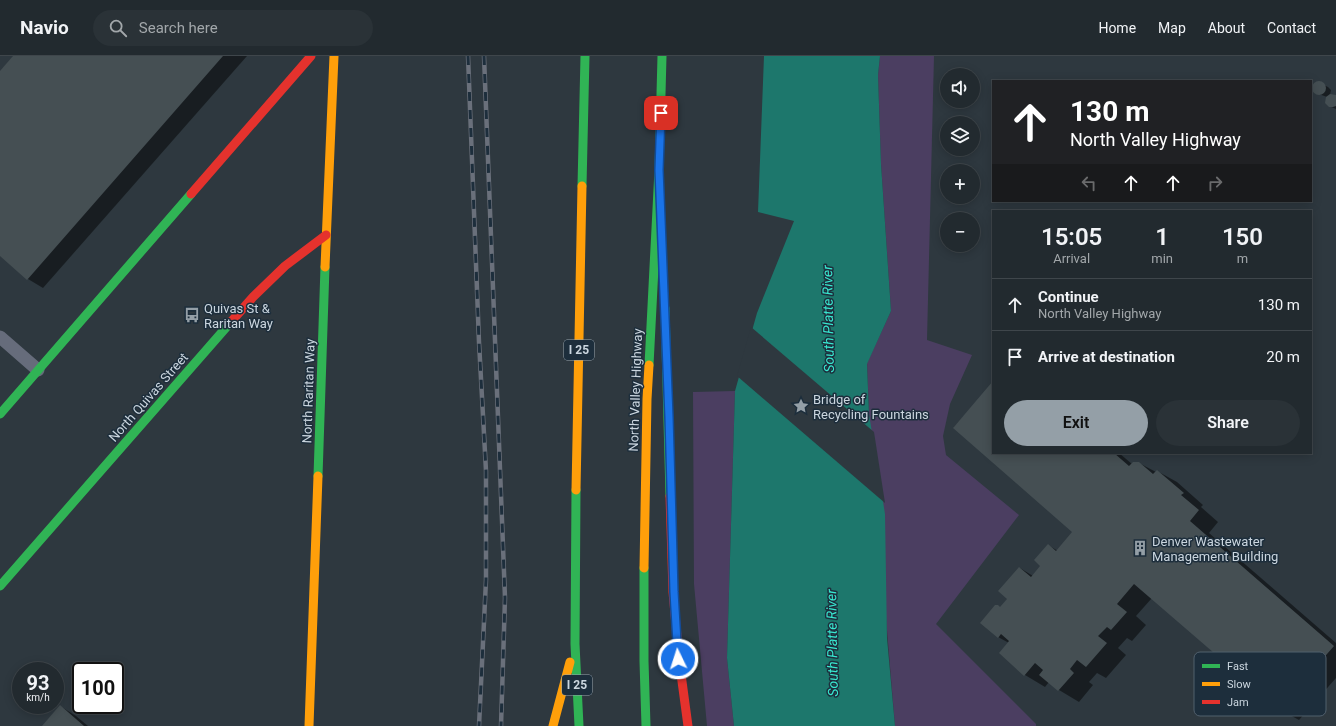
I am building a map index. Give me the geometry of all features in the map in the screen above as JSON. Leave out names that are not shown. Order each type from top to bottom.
[{"type":"main road","points":[[0,414],[311,56]]},
{"type":"main road","name":"North Raritan Way","points":[[309,726],[326,235],[334,56]]},
{"type":"main road","name":"I 25","points":[[579,726],[575,644],[585,56]]},
{"type":"main road","name":"North Valley Highway","points":[[646,726],[644,661],[644,536],[647,399],[659,170],[662,56]]},
{"type":"main road","points":[[659,170],[663,266]]},
{"type":"main road","name":"North Quivas Street","points":[[0,586],[253,297],[285,266],[326,235]]},
{"type":"main road","points":[[664,298],[674,592],[678,659],[688,726]]},
{"type":"main road","points":[[552,726],[575,644]]},
{"type":"lane","points":[[0,337],[38,370]]},
{"type":"shaded area","points":[[880,56],[934,56],[927,340],[972,355],[950,404],[943,436],[946,455],[1019,515],[936,624],[1036,724],[1036,726],[895,726],[869,414],[867,363],[891,311],[881,164],[878,75]]},
{"type":"shaded area","points":[[735,391],[727,658],[734,726],[707,726],[694,584],[693,392]]},
{"type":"water","name":"South Platte River","points":[[764,56],[880,56],[878,75],[881,164],[891,311],[867,364],[869,414],[885,514],[887,638],[895,726],[734,726],[727,658],[735,391],[757,313],[794,221],[758,212]]},
{"type":"pier","points":[[751,327],[874,432],[885,503],[737,376]]},
{"type":"building","points":[[13,56],[223,56],[27,280],[0,256],[0,71]]},
{"type":"building","points":[[1319,81],[1324,83],[1326,88],[1324,93],[1319,95],[1314,93],[1312,88],[1314,83]]},
{"type":"building","points":[[1330,94],[1336,95],[1336,106],[1329,107],[1325,103],[1326,97]]},
{"type":"building","name":"Denver Wastewater Management Building","points":[[992,382],[992,454],[1115,454],[1129,466],[1133,462],[1139,462],[1153,474],[1157,470],[1184,493],[1181,495],[1199,510],[1190,521],[1334,646],[1326,655],[1326,652],[1213,652],[1134,584],[1117,604],[1127,612],[1111,630],[1107,627],[1098,636],[1107,643],[1086,667],[1077,660],[1070,669],[1074,673],[1058,691],[1039,675],[1043,670],[1035,663],[1024,676],[999,653],[1009,641],[1001,634],[998,638],[980,623],[995,605],[1000,607],[1007,599],[998,591],[1019,567],[1031,577],[1040,566],[1034,560],[1048,544],[1056,551],[1072,532],[953,428]]},
{"type":"building","points":[[64,708],[84,726],[42,726],[52,714],[64,714]]},
{"type":"railway","points":[[468,56],[479,342],[486,471],[486,580],[479,726]]},
{"type":"railway","points":[[484,56],[505,598],[501,726]]},
{"type":"traffic: fast","points":[[582,186],[585,56]]},
{"type":"traffic: fast","points":[[649,365],[659,170],[662,56]]},
{"type":"traffic: fast","points":[[0,414],[191,194]]},
{"type":"traffic: fast","points":[[318,476],[325,267]]},
{"type":"traffic: fast","points":[[665,308],[670,496]]},
{"type":"traffic: fast","points":[[0,586],[230,323]]},
{"type":"traffic: fast","points":[[576,490],[575,644],[579,726]]},
{"type":"traffic: fast","points":[[644,568],[646,726]]},
{"type":"traffic: slow","points":[[325,267],[334,56]]},
{"type":"traffic: slow","points":[[576,490],[582,186]]},
{"type":"traffic: slow","points":[[644,568],[649,365]]},
{"type":"traffic: slow","points":[[309,726],[318,476]]},
{"type":"traffic: slow","points":[[553,726],[570,662]]},
{"type":"traffic: jam","points":[[191,194],[311,56]]},
{"type":"traffic: jam","points":[[230,323],[253,297],[285,266],[326,235]]},
{"type":"traffic: jam","points":[[670,496],[673,592],[679,659],[688,726]]},
{"type":"place","name":"Quivas St & Raritan Way","points":[[192,315]]},
{"type":"place","name":"Bridge of Recycling Fountains","points":[[801,406]]},
{"type":"place","name":"Denver Wastewater Management Building","points":[[1140,548]]},
{"type":"route","points":[[661,113],[659,170],[669,417],[674,592],[678,659]]}]
